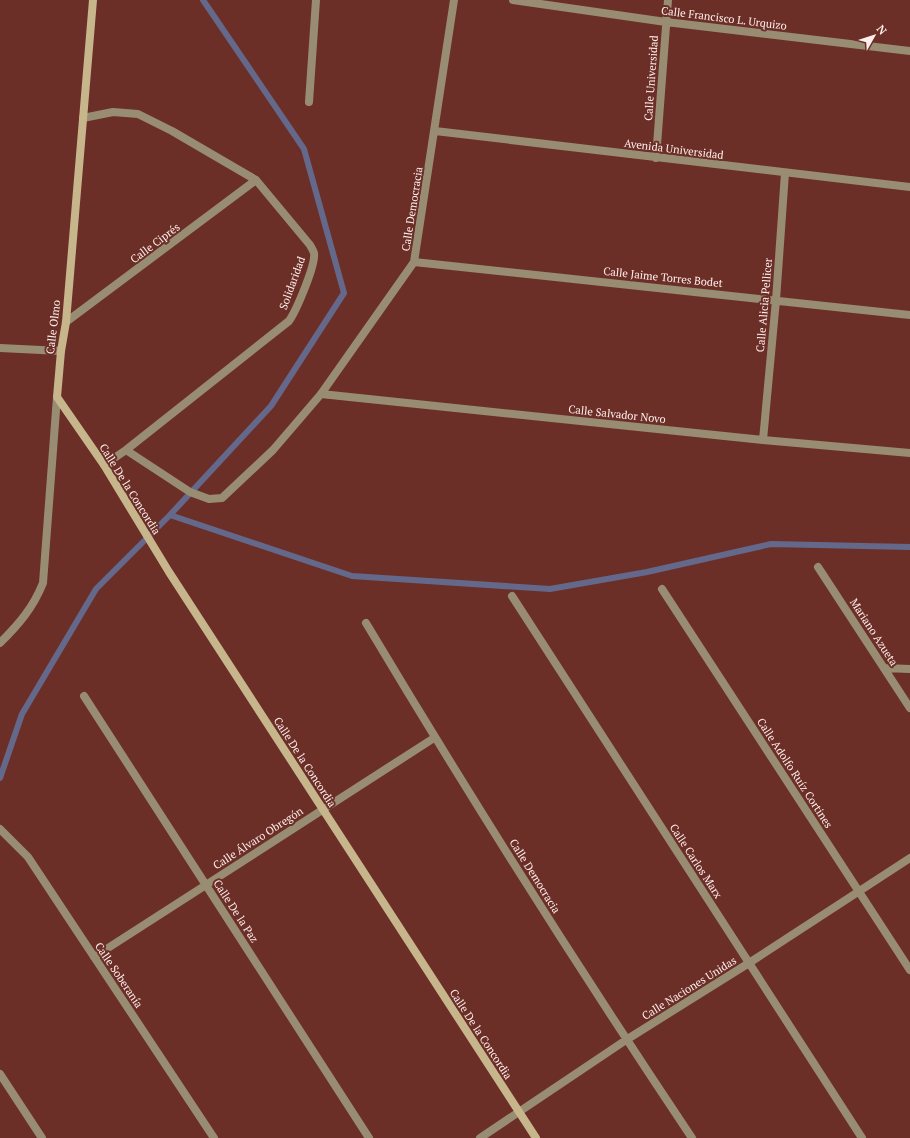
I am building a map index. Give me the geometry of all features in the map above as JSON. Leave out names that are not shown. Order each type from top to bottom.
[{"type":"street","name":"Calle Olmo","points":[[0,643],[24,619],[33,606],[43,583],[57,397],[61,351],[66,322],[93,0]]},
{"type":"street","points":[[310,102],[316,0]]},
{"type":"street","name":"Calle Democracia","points":[[321,394],[414,262],[454,0]]},
{"type":"street","name":"Calle Francisco L. Urquizo","points":[[513,0],[666,22],[910,51]]},
{"type":"street","name":"Calle Universidad","points":[[656,158],[668,0]]},
{"type":"street","name":"Solidaridad","points":[[83,118],[113,112],[138,114],[172,131],[256,180],[310,244],[314,253],[312,264],[296,312],[280,328],[126,450],[104,465]]},
{"type":"street","name":"Avenida Universidad","points":[[435,132],[910,187]]},
{"type":"street","name":"Calle Alicia Pellicer","points":[[763,440],[776,300],[785,173]]},
{"type":"street","name":"Calle Ciprés","points":[[66,322],[256,180]]},
{"type":"street","name":"Calle Jaime Torres Bodet","points":[[414,262],[910,315]]},
{"type":"street","points":[[0,348],[61,351]]},
{"type":"street","points":[[126,450],[190,492],[209,499],[222,498],[273,450],[321,394]]},
{"type":"street","name":"Calle Salvador Novo","points":[[321,394],[763,440],[910,453]]},
{"type":"street","name":"Calle De la Concordia","points":[[57,397],[104,465],[169,572],[536,1138]]},
{"type":"street","name":"Mariano Azueta","points":[[818,568],[910,708]]},
{"type":"street","name":"Calle Adolfo Ruíz Cortines","points":[[662,589],[910,970]]},
{"type":"street","name":"Calle Carlos Marx","points":[[512,596],[862,1138]]},
{"type":"street","name":"Calle Democracia","points":[[366,623],[434,738],[626,1040],[692,1138]]},
{"type":"street","points":[[884,668],[910,668]]},
{"type":"street","name":"Calle De la Paz","points":[[84,696],[369,1138]]},
{"type":"street","name":"Calle Álvaro Obregón","points":[[94,958],[434,738]]},
{"type":"street","name":"Calle Soberanía","points":[[0,829],[28,857],[214,1138]]},
{"type":"street","name":"Calle Naciones Unidas","points":[[480,1138],[626,1040],[749,963],[910,858]]},
{"type":"street","points":[[0,1074],[42,1138]]},
{"type":"waterway","points":[[0,778],[22,714],[96,589],[170,515],[271,406],[344,293],[304,149],[203,0]]},
{"type":"waterway","points":[[170,515],[352,576],[550,589],[647,572],[771,544],[910,547]]}]
